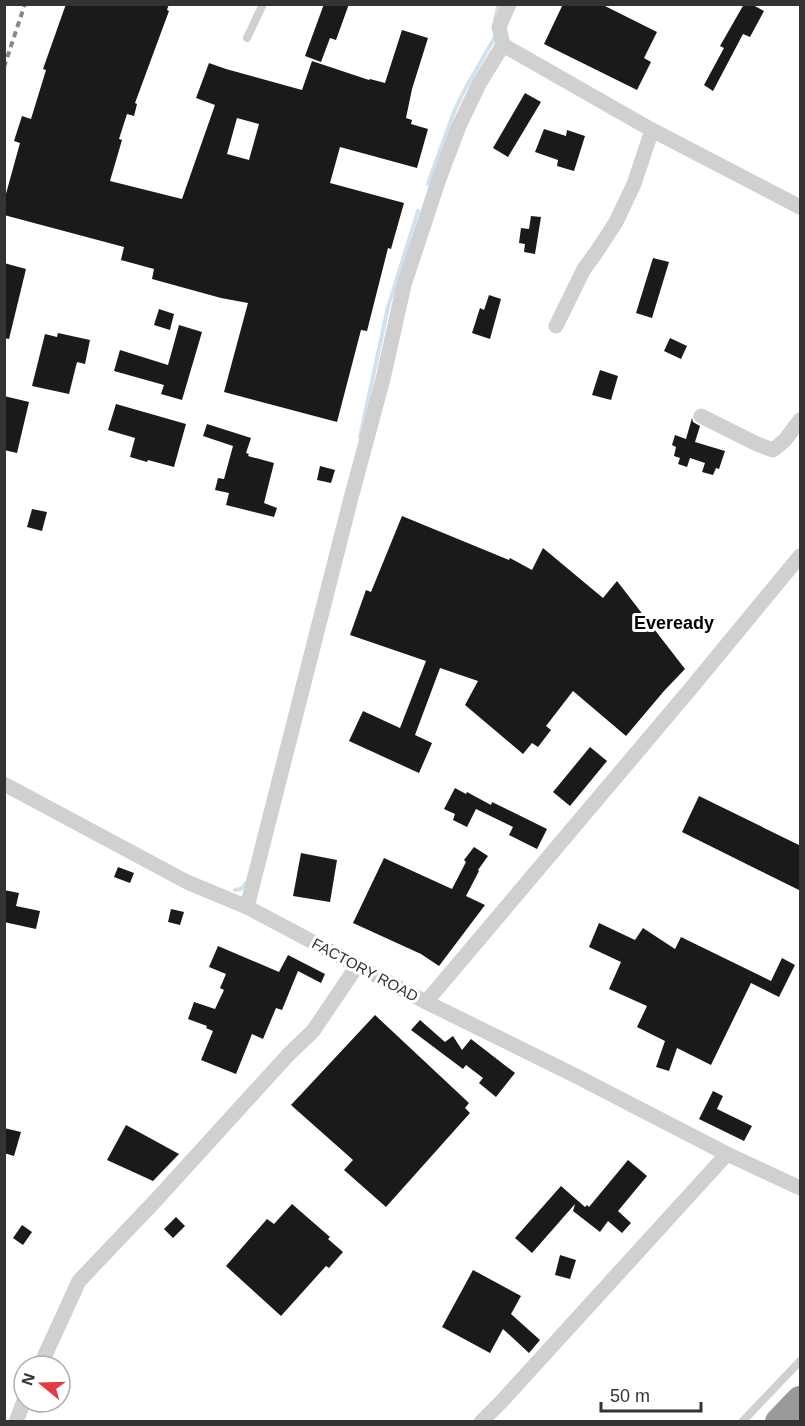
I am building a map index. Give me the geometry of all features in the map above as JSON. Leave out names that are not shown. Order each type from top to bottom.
[{"type":"highway","points":[[779,1422],[801,1400]]},
{"type":"street","points":[[247,907],[383,379],[404,285],[459,126],[479,84],[503,45],[499,27],[509,4]]},
{"type":"street","points":[[503,45],[652,130],[801,207]]},
{"type":"street","points":[[556,326],[584,269],[616,222],[634,184],[652,130]]},
{"type":"street","points":[[701,416],[773,450],[785,440],[801,420]]},
{"type":"street","points":[[426,1002],[801,556]]},
{"type":"street","name":"FACTORY ROAD","points":[[4,784],[187,882],[247,907],[426,1002],[727,1154],[801,1188]]},
{"type":"street","points":[[46,1354],[79,1281],[289,1053],[313,1031],[357,966]]},
{"type":"street","points":[[481,1422],[727,1154]]},
{"type":"lane","points":[[247,38],[263,4]]},
{"type":"lane","points":[[742,1422],[801,1361]]},
{"type":"building","points":[[66,4],[169,4],[167,10],[169,11],[135,103],[137,104],[134,116],[127,114],[110,181],[182,199],[215,105],[196,98],[209,63],[302,90],[312,61],[385,83],[402,30],[428,38],[412,89],[406,118],[412,120],[411,124],[428,129],[417,168],[340,147],[330,183],[404,203],[391,249],[388,248],[367,331],[361,330],[337,422],[224,392],[248,303],[152,279],[154,269],[121,260],[124,247],[4,215],[4,201],[20,143],[14,141],[22,116],[31,119],[46,70],[43,69]],"holes":[[[237,118],[259,124],[249,160],[227,154]]]},
{"type":"building","points":[[324,4],[349,4],[336,40],[330,38],[321,62],[305,56]]},
{"type":"building","points":[[563,4],[601,4],[657,32],[644,58],[651,62],[637,90],[544,44]]},
{"type":"building","points":[[744,4],[751,4],[764,11],[750,37],[743,34],[713,91],[704,85],[724,48],[720,46]]},
{"type":"building","points":[[525,93],[541,102],[508,157],[493,148]]},
{"type":"building","points":[[544,129],[566,136],[567,130],[585,136],[574,171],[557,166],[558,160],[535,152]]},
{"type":"building","points":[[531,216],[541,217],[535,254],[524,252],[525,244],[519,243],[521,228],[529,229]]},
{"type":"building","points":[[653,258],[669,262],[652,318],[636,313]]},
{"type":"building","points":[[4,263],[26,269],[9,339],[4,338]]},
{"type":"building","points":[[489,295],[501,299],[490,339],[472,333],[480,308],[484,310]]},
{"type":"building","points":[[159,309],[174,314],[170,330],[154,325]]},
{"type":"building","points":[[179,325],[202,332],[182,400],[161,394],[164,385],[114,371],[120,350],[168,365]]},
{"type":"building","points":[[58,333],[90,340],[85,364],[77,362],[69,394],[32,386],[45,334],[57,337]]},
{"type":"building","points":[[670,338],[687,346],[681,359],[664,351]]},
{"type":"building","points":[[600,370],[618,376],[611,400],[592,395]]},
{"type":"building","points":[[4,396],[29,402],[17,453],[4,450]]},
{"type":"building","points":[[116,404],[186,424],[174,467],[130,457],[135,438],[108,430]]},
{"type":"building","points":[[692,418],[693,422],[700,426],[695,442],[725,451],[719,469],[716,468],[713,475],[702,472],[705,463],[690,458],[687,467],[678,464],[680,458],[674,456],[676,447],[672,445],[675,435],[686,439]]},
{"type":"building","points":[[207,424],[251,438],[246,453],[249,454],[248,456],[274,463],[264,503],[277,508],[274,517],[226,505],[229,493],[215,490],[218,478],[224,479],[233,446],[203,436]]},
{"type":"building","points":[[320,466],[335,470],[331,483],[317,480]]},
{"type":"building","points":[[32,509],[47,512],[42,531],[27,527]]},
{"type":"building","points":[[402,516],[509,560],[510,558],[532,570],[543,548],[603,598],[617,581],[685,669],[626,736],[573,691],[546,726],[551,730],[538,747],[532,743],[523,754],[465,705],[478,681],[440,668],[415,735],[432,743],[419,773],[349,741],[363,711],[400,728],[426,661],[350,635],[366,590],[371,592]]},
{"type":"building","points":[[590,747],[607,761],[570,806],[553,792]]},
{"type":"building","points":[[455,788],[491,805],[492,802],[547,829],[537,849],[509,835],[513,827],[476,809],[467,827],[453,820],[455,814],[444,809]]},
{"type":"building","points":[[699,796],[801,846],[801,891],[682,832]]},
{"type":"building","points":[[474,847],[488,856],[478,870],[466,896],[485,905],[439,966],[421,954],[353,923],[384,858],[452,889],[466,862],[464,860]]},
{"type":"building","points":[[301,853],[337,860],[330,902],[293,896]]},
{"type":"building","points":[[118,867],[134,873],[130,883],[114,877]]},
{"type":"building","points":[[4,890],[19,893],[16,906],[40,911],[36,929],[4,922]]},
{"type":"building","points":[[171,909],[184,912],[180,925],[168,922]]},
{"type":"building","points":[[599,923],[635,940],[643,928],[675,949],[681,937],[771,981],[782,958],[795,965],[779,997],[751,983],[711,1065],[677,1048],[669,1071],[656,1067],[665,1041],[637,1027],[647,1006],[609,989],[621,962],[589,947]]},
{"type":"building","points":[[218,946],[279,972],[288,955],[325,974],[321,983],[298,971],[282,1010],[276,1008],[263,1039],[252,1034],[236,1074],[201,1060],[213,1031],[206,1028],[207,1026],[188,1019],[194,1002],[215,1009],[224,990],[220,988],[226,974],[209,967]]},
{"type":"building","points":[[375,1015],[469,1103],[465,1108],[470,1113],[386,1207],[344,1170],[353,1160],[291,1105]]},
{"type":"building","points":[[420,1020],[445,1042],[453,1036],[462,1050],[471,1039],[515,1073],[496,1097],[479,1083],[483,1078],[466,1065],[463,1069],[411,1030]]},
{"type":"building","points":[[713,1091],[723,1096],[717,1109],[752,1126],[744,1141],[699,1119]]},
{"type":"building","points":[[126,1125],[179,1154],[153,1181],[107,1160]]},
{"type":"building","points":[[4,1128],[21,1132],[14,1156],[4,1153]]},
{"type":"building","points":[[628,1160],[647,1176],[618,1211],[631,1223],[622,1233],[608,1221],[600,1232],[573,1211],[575,1204],[532,1253],[515,1238],[561,1186],[585,1207],[587,1205],[589,1207]]},
{"type":"building","points":[[292,1204],[330,1237],[328,1239],[343,1252],[329,1268],[326,1266],[281,1316],[226,1266],[267,1219],[274,1224]]},
{"type":"building","points":[[176,1217],[185,1226],[173,1238],[164,1229]]},
{"type":"building","points":[[22,1225],[32,1232],[23,1245],[13,1238]]},
{"type":"building","points":[[560,1255],[576,1260],[570,1279],[555,1275]]},
{"type":"building","points":[[473,1270],[521,1296],[511,1314],[540,1340],[529,1353],[503,1329],[490,1353],[442,1327]]},
{"type":"waterway","points":[[495,19],[499,4]]},
{"type":"waterway","points":[[428,184],[454,112],[495,35]]},
{"type":"waterway","points":[[360,437],[388,307],[418,211]]},
{"type":"waterway","points":[[235,890],[241,889],[246,883]]},
{"type":"railway","points":[[4,67],[25,4]]},
{"type":"district","name":"Eveready","points":[[674,623]]}]
